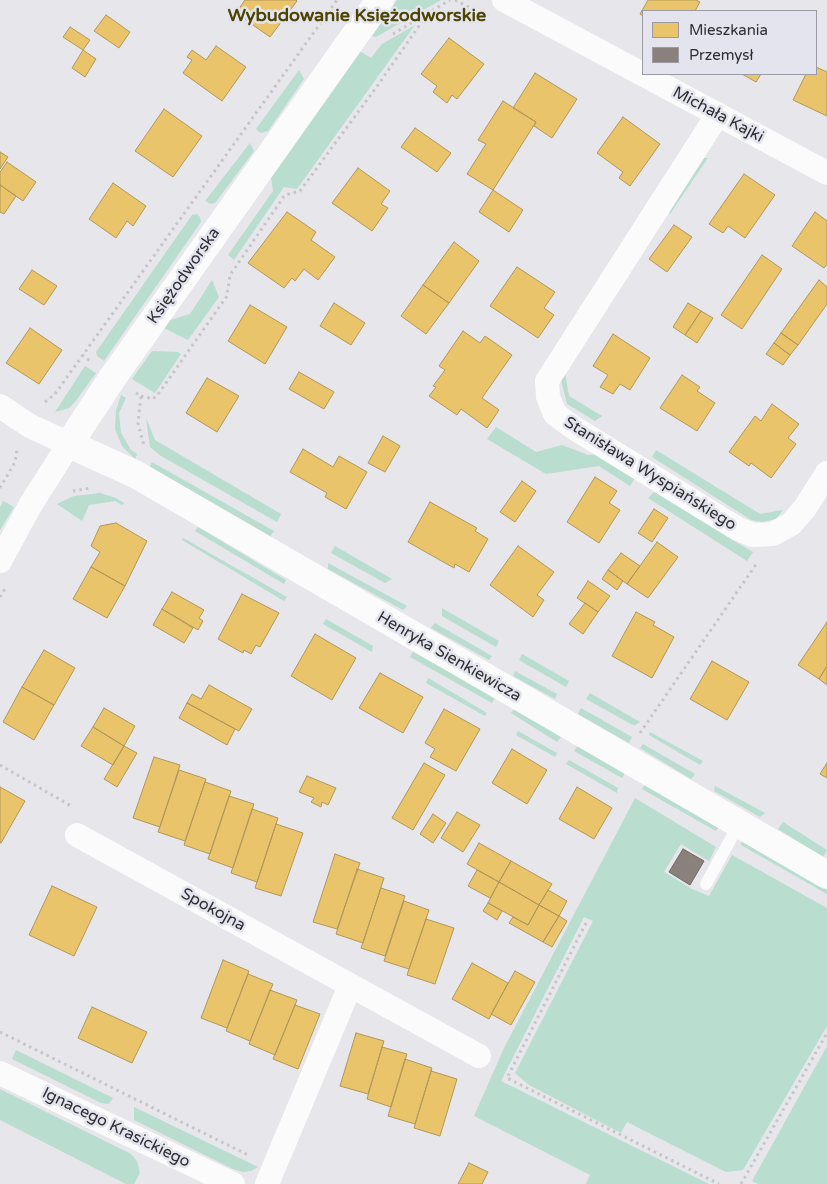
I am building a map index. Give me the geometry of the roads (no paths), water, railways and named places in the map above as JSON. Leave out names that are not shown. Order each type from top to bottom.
[{"type":"street","name":"Księżodworska","points":[[0,561],[31,504],[112,377],[380,0]]},
{"type":"street","name":"Michała Kajki","points":[[504,0],[642,74]]},
{"type":"street","name":"Michała Kajki","points":[[645,75],[827,173]]},
{"type":"street","name":"Stanisława Wyspiańskiego","points":[[718,114],[547,381],[548,397],[556,414],[571,426],[738,529],[752,535],[773,534],[790,524],[805,508],[827,473]]},
{"type":"street","points":[[0,406],[30,426],[69,444]]},
{"type":"street","name":"Henryka Sienkiewicza","points":[[69,444],[135,474],[827,875]]},
{"type":"street","name":"Spokojna","points":[[77,835],[479,1056]]},
{"type":"street","points":[[271,1176],[350,986]]},
{"type":"street","name":"Ignacego Krasickiego","points":[[0,1073],[233,1184]]},
{"type":"lane","points":[[706,884],[739,824]]},
{"type":"district","name":"Wybudowanie Księżodworskie","points":[[357,16]]}]
